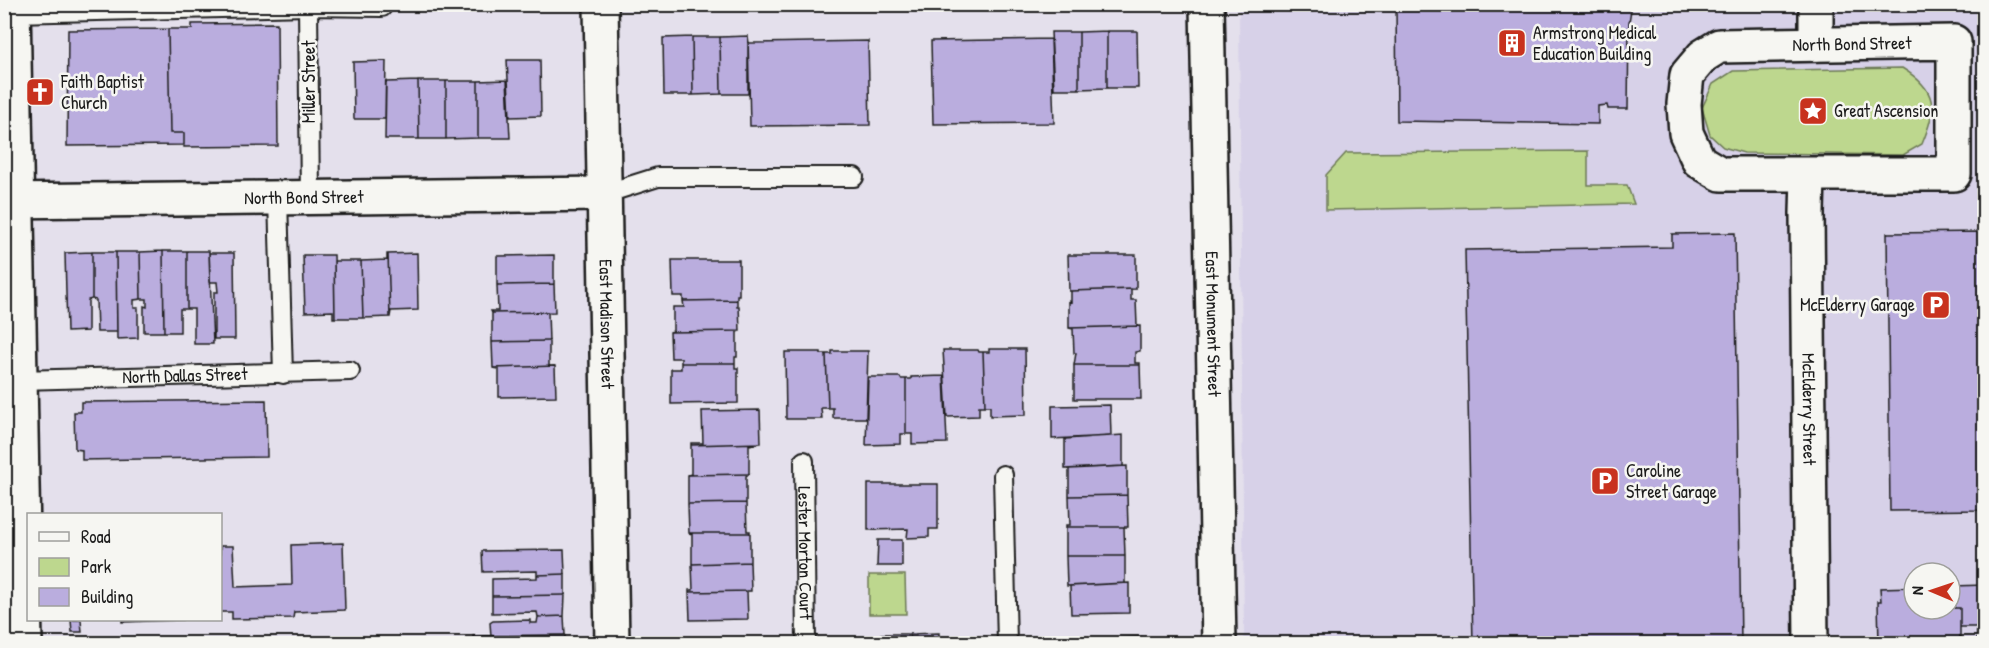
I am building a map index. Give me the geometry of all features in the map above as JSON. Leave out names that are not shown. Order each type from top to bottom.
[{"type":"street","name":"East Madison Street","points":[[601,4],[612,644]]},
{"type":"street","name":"East Monument Street","points":[[1207,4],[1219,644]]},
{"type":"street","points":[[1816,4],[1816,44]]},
{"type":"street","points":[[13,9],[10,201],[20,380],[25,644]]},
{"type":"street","name":"North Bond Street","points":[[1954,42],[1954,174],[1808,175],[1721,174],[1699,161],[1686,133],[1684,104],[1687,75],[1704,56],[1719,46],[1954,42]]},
{"type":"street","name":"McElderry Street","points":[[1808,175],[1811,644]]},
{"type":"street","name":"North Bond Street","points":[[10,201],[604,194]]},
{"type":"lane","points":[[13,9],[382,7],[384,4]]},
{"type":"lane","name":"Miller Street","points":[[283,374],[308,6]]},
{"type":"lane","points":[[604,194],[658,177],[854,177]]},
{"type":"lane","name":"North Dallas Street","points":[[20,380],[350,371]]},
{"type":"lane","name":"Lester Morton Court","points":[[804,461],[806,644]]},
{"type":"lane","points":[[1003,475],[1007,644]]},
{"type":"shaded area","points":[[1239,5],[1984,5],[1984,643],[1244,643]]},
{"type":"green space","points":[[1902,68],[1914,76],[1928,92],[1932,110],[1922,144],[1903,155],[1744,153],[1723,147],[1710,135],[1702,108],[1713,84],[1733,71]]},
{"type":"green space","points":[[1588,151],[1588,185],[1627,185],[1634,204],[1326,210],[1326,175],[1346,153]]},
{"type":"green space","points":[[869,575],[905,575],[906,614],[869,614]]},
{"type":"building","name":"Armstrong Medical Education Building","points":[[1396,4],[1632,4],[1629,22],[1628,109],[1608,109],[1607,105],[1598,106],[1598,124],[1397,121]]},
{"type":"building","points":[[1873,4],[1984,4],[1984,5],[1873,7]]},
{"type":"building","points":[[277,23],[278,146],[184,147],[184,133],[170,133],[168,29],[192,29],[192,24]]},
{"type":"building","points":[[168,29],[170,133],[184,133],[184,145],[67,146],[68,30]]},
{"type":"building","points":[[1107,31],[1137,31],[1138,88],[1107,88]]},
{"type":"building","points":[[1107,31],[1107,88],[1079,89],[1079,32]]},
{"type":"building","points":[[1051,32],[1079,32],[1079,89],[1054,89]]},
{"type":"building","points":[[748,36],[749,43],[868,41],[870,125],[750,126]]},
{"type":"building","points":[[748,36],[748,94],[721,94],[720,37]]},
{"type":"building","points":[[692,37],[693,95],[664,95],[663,38]]},
{"type":"building","points":[[692,37],[720,37],[721,94],[693,95]]},
{"type":"building","points":[[1051,39],[1054,123],[933,124],[931,41]]},
{"type":"building","points":[[507,60],[540,60],[541,116],[510,117]]},
{"type":"building","points":[[386,61],[385,119],[354,119],[353,62]]},
{"type":"building","points":[[507,80],[510,138],[478,138],[478,81]]},
{"type":"building","points":[[418,81],[446,81],[446,139],[419,139]]},
{"type":"building","points":[[418,81],[419,139],[385,139],[386,82]]},
{"type":"building","points":[[446,81],[478,81],[478,138],[446,139]]},
{"type":"building","name":"McElderry Garage","points":[[1984,232],[1984,510],[1890,511],[1887,233]]},
{"type":"building","name":"Caroline Street Garage","points":[[1735,233],[1741,644],[1473,644],[1465,250],[1672,247],[1672,234]]},
{"type":"building","points":[[163,251],[164,332],[144,332],[144,306],[147,307],[147,299],[141,299],[140,252]]},
{"type":"building","points":[[163,251],[187,251],[187,309],[180,309],[180,332],[164,332]]},
{"type":"building","points":[[187,251],[209,251],[213,344],[194,344],[194,309],[187,309]]},
{"type":"building","points":[[92,252],[116,252],[117,332],[97,332],[96,300],[92,299]]},
{"type":"building","points":[[92,252],[92,299],[88,300],[88,331],[67,332],[65,253]]},
{"type":"building","points":[[116,252],[140,252],[141,299],[134,300],[134,308],[138,308],[138,338],[117,339]]},
{"type":"building","points":[[209,253],[234,253],[235,339],[214,339],[214,292],[218,292],[217,282],[210,282]]},
{"type":"building","points":[[417,253],[418,310],[391,311],[390,317],[388,254]]},
{"type":"building","points":[[387,254],[390,317],[363,318],[361,261],[387,260]]},
{"type":"building","points":[[303,255],[334,255],[335,318],[333,318],[333,311],[305,312]]},
{"type":"building","points":[[554,255],[554,284],[497,285],[497,256]]},
{"type":"building","points":[[1068,255],[1136,255],[1136,289],[1069,291]]},
{"type":"building","points":[[672,260],[739,260],[737,300],[683,301],[683,296],[673,296]]},
{"type":"building","points":[[334,261],[361,261],[363,318],[335,318]]},
{"type":"building","points":[[554,284],[555,312],[492,313],[491,311],[498,311],[497,285]]},
{"type":"building","points":[[1131,289],[1131,300],[1136,300],[1137,326],[1069,328],[1071,291]]},
{"type":"building","points":[[737,300],[740,331],[670,332],[673,331],[673,307],[684,307],[683,301]]},
{"type":"building","points":[[555,312],[548,313],[549,341],[492,342],[492,313]]},
{"type":"building","points":[[1140,326],[1140,351],[1135,352],[1135,363],[1140,363],[1140,365],[1074,365],[1076,353],[1074,353],[1073,329],[1069,328]]},
{"type":"building","points":[[740,331],[737,332],[735,363],[681,363],[681,358],[671,358],[670,332]]},
{"type":"building","points":[[549,341],[549,366],[555,366],[493,368],[492,342]]},
{"type":"building","points":[[989,349],[1025,349],[1026,415],[990,416],[990,406],[985,406],[983,352],[989,352]]},
{"type":"building","points":[[943,350],[983,352],[985,406],[979,406],[979,416],[947,417]]},
{"type":"building","points":[[832,351],[868,351],[866,418],[833,418],[833,408],[828,408],[826,354],[832,354]]},
{"type":"building","points":[[785,352],[826,354],[828,408],[821,408],[822,419],[786,419]]},
{"type":"building","points":[[681,363],[735,363],[735,368],[738,368],[738,403],[671,404],[671,369],[681,369]]},
{"type":"building","points":[[1074,365],[1140,365],[1141,399],[1074,399]]},
{"type":"building","points":[[555,366],[556,396],[499,397],[499,369],[493,368]]},
{"type":"building","points":[[944,376],[947,443],[912,444],[912,434],[906,434],[906,379]]},
{"type":"building","points":[[868,377],[906,379],[906,434],[901,434],[901,444],[866,445]]},
{"type":"building","points":[[266,400],[267,457],[82,460],[82,450],[75,449],[74,412],[81,412],[81,402]]},
{"type":"building","points":[[1110,405],[1111,436],[1052,439],[1052,406]]},
{"type":"building","points":[[760,410],[761,443],[691,445],[691,443],[703,443],[702,411]]},
{"type":"building","points":[[1123,435],[1123,466],[1065,469],[1065,439]]},
{"type":"building","points":[[761,443],[749,445],[749,474],[688,475],[691,474],[691,445]]},
{"type":"building","points":[[1127,466],[1127,495],[1069,496],[1069,469]]},
{"type":"building","points":[[749,474],[746,476],[746,503],[688,504],[688,475]]},
{"type":"building","points":[[868,484],[938,484],[938,529],[929,529],[929,537],[907,538],[908,529],[868,530]]},
{"type":"building","points":[[1127,495],[1128,527],[1066,527],[1070,525],[1069,496]]},
{"type":"building","points":[[746,503],[747,531],[750,533],[689,533],[688,504]]},
{"type":"building","points":[[1066,527],[1124,527],[1125,556],[1066,556]]},
{"type":"building","points":[[689,533],[750,533],[750,562],[692,564],[692,534]]},
{"type":"building","points":[[878,540],[902,540],[902,566],[877,566]]},
{"type":"building","points":[[343,543],[345,610],[294,612],[293,618],[232,619],[232,612],[222,612],[222,546],[233,546],[235,587],[292,585],[291,545]]},
{"type":"building","points":[[564,550],[565,574],[537,575],[537,571],[483,572],[482,551]]},
{"type":"building","points":[[1066,556],[1125,556],[1125,583],[1067,586]]},
{"type":"building","points":[[750,562],[751,591],[689,592],[693,590],[692,564]]},
{"type":"building","points":[[565,574],[565,595],[492,596],[492,579],[537,578],[537,575]]},
{"type":"building","points":[[1129,583],[1129,613],[1071,614],[1070,586]]},
{"type":"building","points":[[1984,585],[1984,644],[1977,644],[1977,627],[1960,627],[1962,586]]},
{"type":"building","points":[[1902,587],[1902,621],[1960,621],[1960,644],[1879,644],[1880,588]]},
{"type":"building","points":[[747,591],[748,619],[690,620],[689,592]]},
{"type":"building","points":[[565,595],[564,616],[538,617],[537,612],[492,613],[492,596]]},
{"type":"building","points":[[564,616],[565,635],[491,636],[490,623],[493,621],[530,620],[530,623],[537,623],[538,617]]},
{"type":"building","points":[[71,621],[81,621],[82,632],[72,632]]},
{"type":"building","points":[[939,633],[939,644],[910,644],[910,634]]},
{"type":"building","points":[[881,634],[910,634],[910,644],[881,644]]},
{"type":"building","points":[[565,635],[565,644],[473,644],[473,636]]},
{"type":"building","points":[[1142,637],[1142,644],[1111,644],[1111,638]]},
{"type":"building","points":[[1029,639],[1059,639],[1059,644],[1029,644]]},
{"type":"place","name":"Armstrong Medical Education Building","points":[[1512,43]]},
{"type":"place","name":"Faith Baptist Church","points":[[40,92]]},
{"type":"place","name":"Great Ascension","points":[[1813,111]]},
{"type":"place","name":"McElderry Garage","points":[[1936,305]]},
{"type":"place","name":"Caroline Street Garage","points":[[1605,481]]}]
